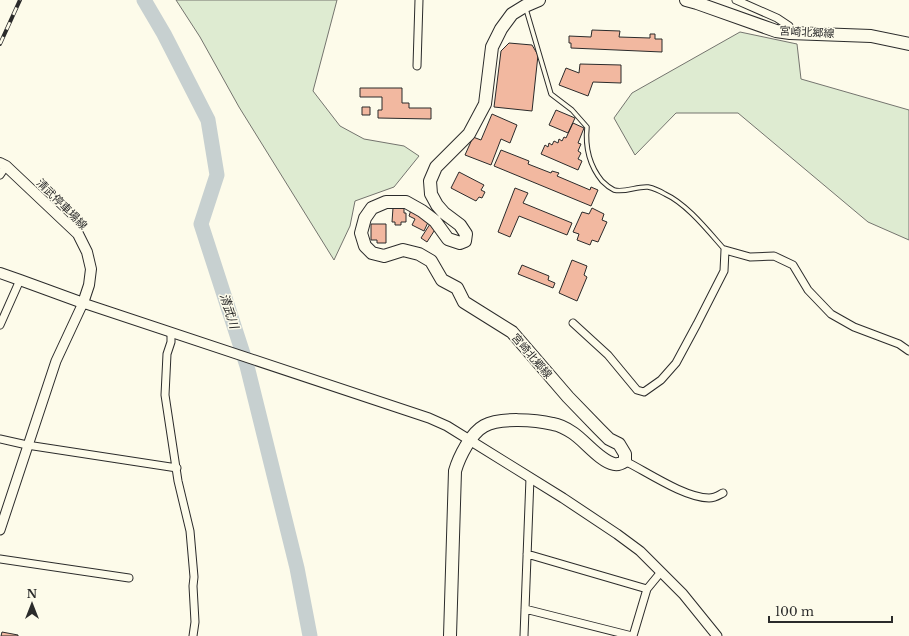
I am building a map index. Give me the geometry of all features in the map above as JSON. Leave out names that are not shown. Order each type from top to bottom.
[{"type":"main road","name":"宮崎北郷線","points":[[539,0],[524,3],[512,14],[500,29],[492,47],[485,104],[469,134],[436,167],[430,181],[431,194],[437,205],[444,213],[460,225],[466,234],[464,240],[460,243],[448,239],[435,221],[422,211],[406,202],[386,202],[372,208],[365,218],[361,233],[365,246],[372,253],[384,256],[403,250],[419,254],[431,261],[442,280],[457,288],[464,302],[512,332],[568,397],[609,439],[619,444],[625,454],[625,461]]},
{"type":"main road","name":"宮崎北郷線","points":[[686,0],[776,31],[790,33],[871,36],[909,44]]},
{"type":"main road","name":"清武停車場線","points":[[3,165],[78,234],[87,252],[91,269],[89,285],[83,303]]},
{"type":"main road","points":[[0,273],[83,303]]},
{"type":"main road","points":[[450,636],[455,471],[459,458],[470,440],[484,426],[499,421],[554,424],[571,432],[584,441],[602,458],[614,464],[622,464],[625,461]]},
{"type":"street","points":[[417,66],[419,0]]},
{"type":"street","points":[[736,0],[777,18],[789,26],[790,33]]},
{"type":"street","points":[[0,176],[3,165]]},
{"type":"street","points":[[573,323],[608,355],[637,390],[644,392],[661,380],[676,363],[724,271],[725,250],[750,257],[774,256],[793,265],[808,290],[831,314],[854,327],[899,344],[909,350]]},
{"type":"street","points":[[0,325],[20,280]]},
{"type":"street","points":[[0,530],[56,361],[83,303],[144,322],[171,333],[429,418],[447,426],[563,498],[640,551],[683,594],[717,636]]},
{"type":"street","points":[[171,333],[171,342],[167,354],[165,395],[178,481],[190,531],[194,577],[195,622],[193,636]]},
{"type":"street","points":[[0,439],[27,445],[177,468]]},
{"type":"street","points":[[625,461],[689,494],[709,498],[715,497],[723,492]]},
{"type":"street","points":[[524,636],[530,478]]},
{"type":"street","points":[[527,554],[647,590]]},
{"type":"street","points":[[0,560],[129,578]]},
{"type":"street","points":[[525,609],[633,636],[647,590],[661,572]]},
{"type":"lane","points":[[524,3],[552,94],[572,110],[587,127],[586,138],[589,160],[597,174],[614,190],[647,187],[666,194],[684,207],[725,250]]},
{"type":"green space","points":[[176,0],[337,0],[313,91],[340,126],[364,139],[404,146],[419,156],[394,187],[355,201],[350,226],[334,260],[239,107],[200,37]]},
{"type":"green space","points":[[740,32],[797,44],[801,79],[909,110],[909,240],[868,222],[738,113],[676,113],[635,155],[614,118],[632,93]]},
{"type":"building","points":[[592,30],[620,31],[619,37],[650,38],[650,34],[655,34],[655,39],[662,39],[662,52],[571,48],[569,36],[591,37]]},
{"type":"building","points":[[509,43],[532,45],[538,55],[532,111],[494,107],[501,51]]},
{"type":"building","points":[[580,64],[621,65],[621,83],[593,82],[588,96],[559,85],[566,68],[579,73]]},
{"type":"building","points":[[360,88],[402,88],[402,103],[409,103],[409,108],[431,108],[431,119],[378,118],[378,110],[382,110],[382,97],[360,97]]},
{"type":"building","points":[[362,107],[370,107],[370,115],[362,115]]},
{"type":"building","points":[[556,110],[575,118],[568,133],[549,125]]},
{"type":"building","points":[[492,114],[517,125],[510,143],[501,139],[491,165],[465,155],[473,137],[481,140]]},
{"type":"building","points":[[573,123],[584,128],[578,143],[581,144],[578,151],[581,153],[578,159],[582,161],[578,170],[541,154],[545,145],[548,147],[549,143],[552,145],[554,141],[558,143],[559,139],[562,141],[564,137],[566,138]]},
{"type":"building","points":[[501,150],[529,161],[528,164],[551,173],[552,171],[559,173],[557,176],[590,190],[591,187],[598,190],[591,206],[494,166]]},
{"type":"building","points":[[459,172],[484,185],[481,190],[485,192],[482,198],[479,197],[476,201],[451,188]]},
{"type":"building","points":[[515,188],[528,193],[523,203],[572,223],[567,235],[519,216],[510,237],[498,232]]},
{"type":"building","points":[[393,208],[404,208],[404,213],[406,213],[406,222],[401,222],[401,225],[395,225],[395,222],[392,222]]},
{"type":"building","points":[[592,208],[604,214],[602,220],[607,222],[598,242],[592,240],[590,245],[577,240],[579,234],[573,232],[582,212],[589,214]]},
{"type":"building","points":[[411,210],[430,218],[424,231],[412,225],[415,219],[409,216]]},
{"type":"building","points":[[371,224],[386,224],[386,243],[377,243],[377,240],[371,240]]},
{"type":"building","points":[[430,224],[436,228],[427,242],[421,238]]},
{"type":"building","points":[[572,260],[587,266],[584,275],[587,277],[577,301],[559,293]]},
{"type":"building","points":[[522,265],[549,276],[548,280],[555,283],[553,288],[518,274]]},
{"type":"building","points":[[2,632],[18,635],[18,636],[1,636]]},
{"type":"waterway","name":"清武川","points":[[144,0],[164,34],[208,120],[217,175],[201,224],[247,366],[297,568],[310,636]]},
{"type":"railway","points":[[0,44],[20,0]]}]
